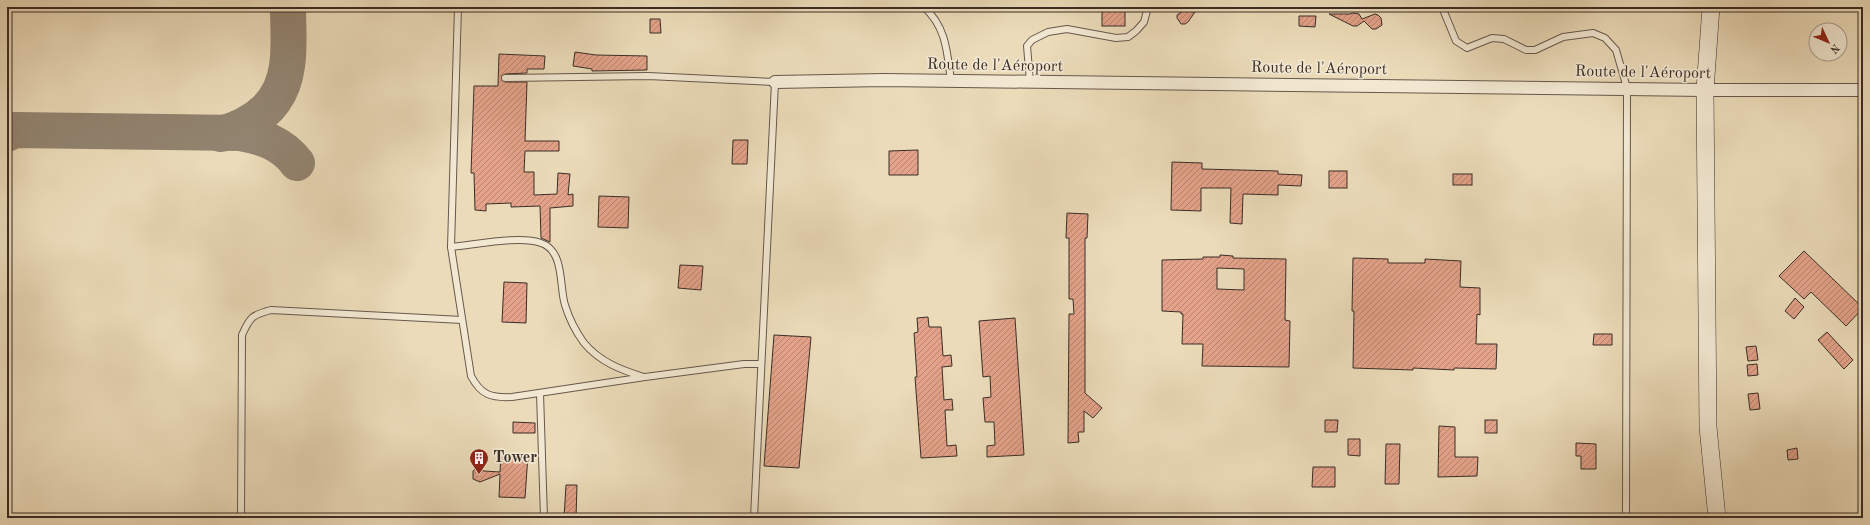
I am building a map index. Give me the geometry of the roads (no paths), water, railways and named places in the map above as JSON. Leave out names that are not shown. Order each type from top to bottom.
[{"type":"street","points":[[1711,7],[1704,90],[1708,427],[1717,518]]},
{"type":"street","name":"Route de l'Aéroport","points":[[775,82],[951,81],[1704,90],[1863,90]]},
{"type":"lane","points":[[458,7],[451,247],[471,376],[477,387],[489,395],[497,398],[744,364],[762,364]]},
{"type":"lane","points":[[924,7],[934,16],[942,31],[947,52],[951,81]]},
{"type":"lane","points":[[1030,82],[1028,46],[1032,40],[1048,32],[1067,30],[1116,38],[1128,36],[1136,31],[1144,22],[1148,7]]},
{"type":"lane","points":[[1442,7],[1456,41],[1467,48],[1492,38],[1504,39],[1526,50],[1535,50],[1563,37],[1593,33],[1605,38],[1616,50],[1627,88],[1626,518]]},
{"type":"lane","points":[[505,78],[648,76],[775,82],[754,518]]},
{"type":"lane","points":[[451,247],[523,240],[544,243],[553,252],[559,266],[564,304],[571,322],[584,343],[599,357],[618,369],[645,377]]},
{"type":"lane","points":[[241,518],[242,335],[250,319],[257,314],[271,310],[462,320]]},
{"type":"lane","points":[[540,393],[544,518]]},
{"type":"place","name":"Tower","points":[[479,475]]}]
